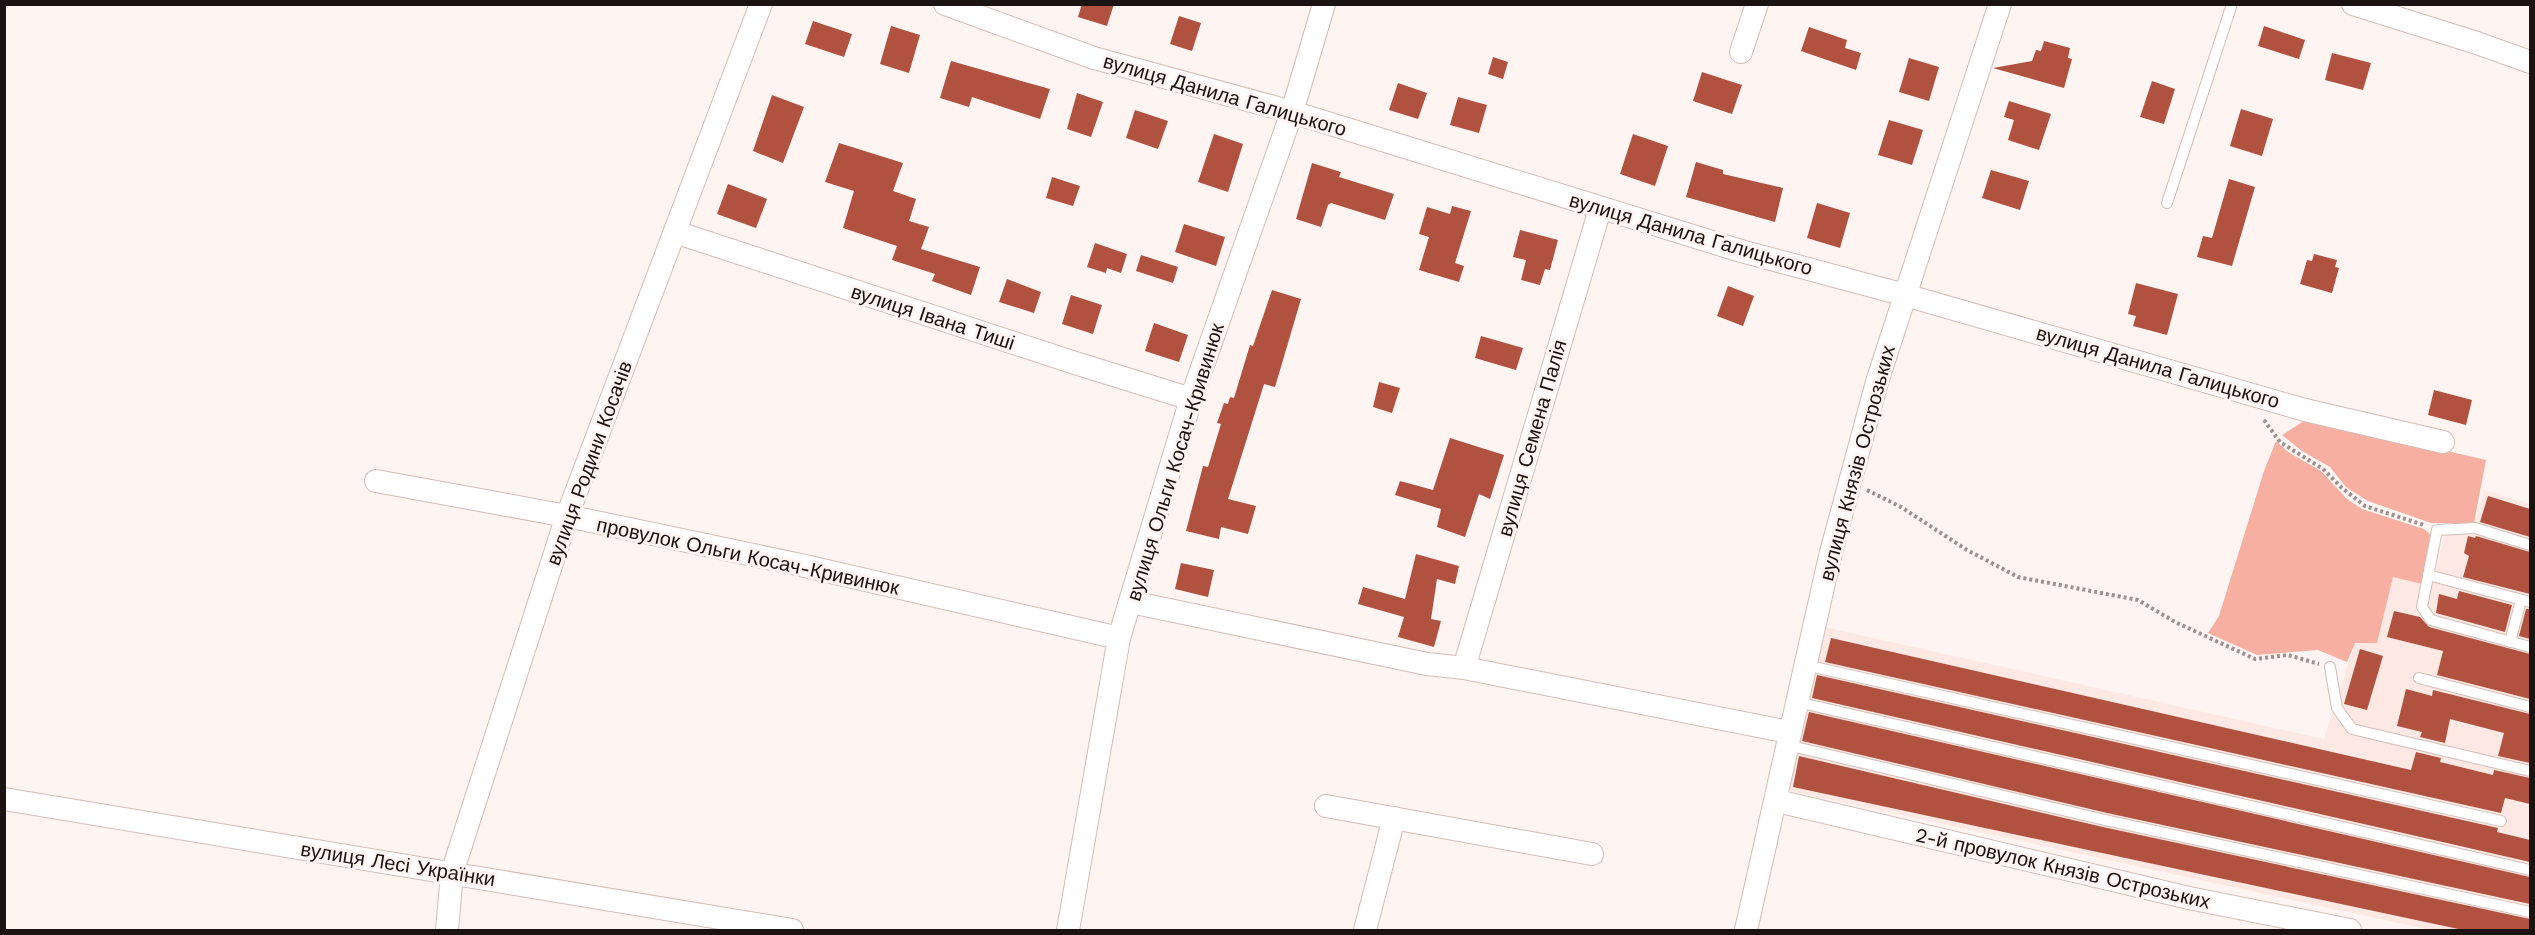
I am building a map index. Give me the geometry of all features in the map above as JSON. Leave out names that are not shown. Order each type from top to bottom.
[{"type":"street","name":"вулиця Родини Косачів","points":[[447,930],[452,873],[567,516],[761,4]]},
{"type":"street","name":"вулиця Данила Галицького","points":[[945,4],[1094,58],[1292,112],[1741,251],[1905,295],[2306,410],[2443,442]]},
{"type":"street","name":"вулиця Ольги Косач-Кривинюк","points":[[1068,930],[1119,638],[1191,399],[1292,112],[1324,4]]},
{"type":"street","points":[[1742,52],[1757,4]]},
{"type":"street","name":"вулиця Князів Острозьких","points":[[1746,930],[1777,801],[1804,665],[1830,556],[1877,382],[2000,4]]},
{"type":"street","points":[[2353,4],[2530,62]]},
{"type":"street","name":"вулиця Семена Палія","points":[[1464,668],[1600,209]]},
{"type":"street","name":"вулиця Івана Тиші","points":[[675,232],[1191,399]]},
{"type":"street","name":"провулок Ольги Косач-Кривинюк","points":[[376,481],[567,516],[785,561],[1119,638]]},
{"type":"street","points":[[1131,603],[1427,664],[1464,668],[1788,739]]},
{"type":"street","name":"вулиця Лесі Українки","points":[[4,799],[792,930]]},
{"type":"street","name":"2-й провулок Князів Острозьких","points":[[1777,801],[2189,898],[2350,930]]},
{"type":"street","points":[[1326,806],[1592,854]]},
{"type":"street","points":[[1365,930],[1394,818]]},
{"type":"lane","points":[[2167,203],[2232,4]]},
{"type":"lane","points":[[2530,545],[2475,528],[2437,530],[2422,607],[2431,620],[2530,647]]},
{"type":"lane","points":[[2428,575],[2526,601],[2510,642]]},
{"type":"lane","points":[[1804,665],[2501,821]]},
{"type":"lane","points":[[2330,667],[2337,708],[2352,729],[2530,771]]},
{"type":"lane","points":[[2419,678],[2530,707]]},
{"type":"lane","points":[[1796,702],[2530,870]]},
{"type":"lane","points":[[1788,739],[2093,818],[2530,912]]},
{"type":"path","points":[[2262,418],[2280,442],[2323,469],[2365,506],[2437,530]]},
{"type":"path","points":[[1850,481],[1901,507],[1967,550],[2018,577],[2138,600],[2175,622],[2214,638],[2255,659],[2288,655],[2330,667]]},
{"type":"shaded area","points":[[2307,419],[2486,460],[2474,523],[2431,523],[2368,501],[2346,487],[2330,467],[2302,451],[2282,435]]},
{"type":"shaded area","points":[[2276,441],[2288,452],[2321,471],[2347,499],[2362,509],[2424,529],[2431,535],[2422,584],[2393,577],[2377,643],[2355,643],[2347,662],[2318,650],[2257,655],[2208,633],[2219,616],[2264,471]]},
{"type":"shaded area","points":[[2484,490],[2530,504],[2530,930],[2431,930],[1786,790],[1820,626],[2324,739],[2355,643],[2377,643],[2393,577],[2432,587],[2445,533],[2473,532]]},
{"type":"building","points":[[1082,4],[1114,4],[1107,26],[1078,17]]},
{"type":"building","points":[[1179,16],[1201,23],[1192,51],[1170,44]]},
{"type":"building","points":[[813,21],[852,34],[844,57],[805,44]]},
{"type":"building","points":[[891,26],[920,35],[909,73],[880,64]]},
{"type":"building","points":[[2264,26],[2305,40],[2299,59],[2258,46]]},
{"type":"building","points":[[1809,27],[1847,40],[1845,48],[1861,53],[1856,70],[1801,51]]},
{"type":"building","points":[[2044,41],[2070,48],[2068,58],[2072,59],[2064,88],[1993,68],[2032,61],[2036,50],[2041,51]]},
{"type":"building","points":[[2332,53],[2371,63],[2363,90],[2325,80]]},
{"type":"building","points":[[1493,57],[1508,62],[1503,79],[1488,74]]},
{"type":"building","points":[[1909,58],[1939,67],[1929,101],[1899,92]]},
{"type":"building","points":[[951,61],[1050,89],[1040,119],[972,97],[969,107],[940,98]]},
{"type":"building","points":[[1702,72],[1742,85],[1732,114],[1693,101]]},
{"type":"building","points":[[2152,81],[2175,89],[2164,124],[2140,117]]},
{"type":"building","points":[[1398,83],[1427,93],[1418,119],[1389,110]]},
{"type":"building","points":[[1077,93],[1103,102],[1091,137],[1067,129]]},
{"type":"building","points":[[772,95],[804,107],[783,163],[753,151]]},
{"type":"building","points":[[1458,97],[1487,105],[1479,133],[1450,125]]},
{"type":"building","points":[[2009,101],[2051,114],[2039,150],[2008,140],[2014,120],[2004,117]]},
{"type":"building","points":[[2241,109],[2273,119],[2262,156],[2230,146]]},
{"type":"building","points":[[1135,110],[1168,121],[1158,149],[1126,138]]},
{"type":"building","points":[[1889,120],[1923,130],[1912,165],[1878,155]]},
{"type":"building","points":[[1214,134],[1243,144],[1228,192],[1198,182]]},
{"type":"building","points":[[1633,134],[1668,146],[1655,186],[1620,174]]},
{"type":"building","points":[[839,143],[903,163],[893,191],[916,199],[909,221],[929,227],[921,249],[980,267],[971,295],[932,281],[935,274],[892,260],[897,246],[843,228],[854,191],[825,182]]},
{"type":"building","points":[[1696,162],[1723,170],[1723,174],[1783,188],[1775,222],[1686,197]]},
{"type":"building","points":[[1312,163],[1341,172],[1339,177],[1394,194],[1385,220],[1331,203],[1328,205],[1321,227],[1296,219]]},
{"type":"building","points":[[1991,170],[2029,181],[2020,210],[1982,198]]},
{"type":"building","points":[[1052,177],[1080,186],[1073,206],[1046,198]]},
{"type":"building","points":[[2229,179],[2255,187],[2232,266],[2197,257],[2203,236],[2212,238]]},
{"type":"building","points":[[728,184],[767,199],[756,228],[717,214]]},
{"type":"building","points":[[1817,203],[1850,213],[1840,248],[1807,238]]},
{"type":"building","points":[[1452,206],[1471,211],[1455,263],[1464,266],[1459,282],[1419,270],[1429,237],[1419,234],[1427,207],[1450,214]]},
{"type":"building","points":[[1184,224],[1225,237],[1216,266],[1175,252]]},
{"type":"building","points":[[1520,230],[1558,240],[1550,270],[1545,269],[1540,285],[1521,280],[1526,260],[1513,257]]},
{"type":"building","points":[[1095,243],[1127,254],[1121,273],[1107,268],[1106,273],[1087,267]]},
{"type":"building","points":[[2314,254],[2337,260],[2335,267],[2339,268],[2332,293],[2300,284],[2307,260],[2312,261]]},
{"type":"building","points":[[1141,255],[1178,267],[1173,283],[1136,271]]},
{"type":"building","points":[[1007,279],[1041,292],[1034,313],[999,302]]},
{"type":"building","points":[[2136,283],[2178,294],[2167,335],[2133,326],[2136,316],[2128,314]]},
{"type":"building","points":[[1728,286],[1754,296],[1743,326],[1717,316]]},
{"type":"building","points":[[1272,290],[1301,299],[1275,387],[1264,384],[1228,499],[1256,506],[1248,534],[1221,527],[1219,539],[1186,531],[1203,466],[1208,467],[1221,424],[1217,423],[1224,403],[1228,404],[1230,397],[1234,398],[1250,345],[1253,346]]},
{"type":"building","points":[[1071,295],[1102,305],[1093,334],[1062,324]]},
{"type":"building","points":[[1154,323],[1188,335],[1179,362],[1145,351]]},
{"type":"building","points":[[1481,336],[1523,348],[1516,370],[1475,358]]},
{"type":"building","points":[[1379,382],[1400,388],[1392,413],[1373,407]]},
{"type":"building","points":[[2434,390],[2472,400],[2466,425],[2428,415]]},
{"type":"building","points":[[1450,438],[1504,455],[1490,499],[1479,494],[1465,537],[1437,527],[1441,509],[1395,495],[1400,481],[1433,490]]},
{"type":"building","points":[[2488,496],[2530,509],[2530,537],[2480,522]]},
{"type":"building","points":[[2468,536],[2475,538],[2476,536],[2530,552],[2530,594],[2463,577],[2469,556],[2464,553]]},
{"type":"building","points":[[1416,554],[1459,566],[1455,584],[1437,579],[1431,619],[1441,621],[1434,647],[1398,637],[1404,617],[1358,604],[1363,587],[1405,599]]},
{"type":"building","points":[[1181,563],[1214,570],[1208,597],[1175,589]]},
{"type":"building","points":[[2459,591],[2512,605],[2505,632],[2436,613],[2439,594],[2457,599]]},
{"type":"building","points":[[2526,609],[2530,609],[2530,639],[2519,636]]},
{"type":"building","points":[[2394,611],[2420,617],[2429,627],[2530,654],[2530,699],[2437,675],[2443,651],[2387,637]]},
{"type":"building","points":[[1831,638],[2411,770],[2416,752],[2441,758],[2440,762],[2493,775],[2494,770],[2530,778],[2530,804],[2505,798],[2501,813],[1825,662]]},
{"type":"building","points":[[2360,649],[2383,656],[2367,710],[2344,704]]},
{"type":"building","points":[[1817,675],[2498,828],[2497,832],[2530,840],[2530,862],[1812,698]]},
{"type":"building","points":[[2406,689],[2432,696],[2433,690],[2530,714],[2530,763],[2498,756],[2504,733],[2450,719],[2445,743],[2420,737],[2422,732],[2397,726]]},
{"type":"building","points":[[1809,712],[2530,877],[2530,904],[2107,813],[1802,741]]},
{"type":"building","points":[[1799,756],[2103,827],[2530,919],[2530,930],[2463,930],[1793,787]]}]
